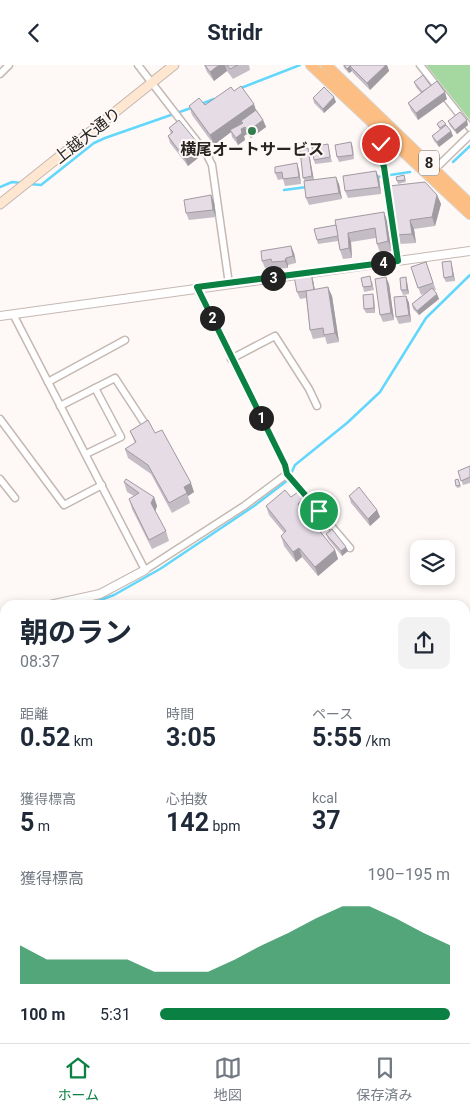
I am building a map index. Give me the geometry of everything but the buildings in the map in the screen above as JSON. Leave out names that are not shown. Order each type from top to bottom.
[{"type":"highway","name":"8","points":[[311,65],[387,139],[470,214]]},
{"type":"highway","name":"8","points":[[326,65],[470,203]]},
{"type":"main road","name":"上越大通り","points":[[0,203],[174,65]]},
{"type":"street","points":[[0,74],[9,65]]},
{"type":"street","points":[[138,65],[206,153],[212,165],[229,284]]},
{"type":"street","points":[[420,65],[470,128]]},
{"type":"street","points":[[435,169],[470,135]]},
{"type":"street","points":[[387,139],[379,148],[379,152],[384,167],[398,261]]},
{"type":"street","points":[[0,315],[13,315],[197,287],[470,251]]},
{"type":"street","points":[[197,287],[285,465],[287,474],[350,549]]},
{"type":"street","points":[[13,315],[146,570]]},
{"type":"street","points":[[231,359],[275,336],[309,389],[317,406]]},
{"type":"street","points":[[48,382],[125,340]]},
{"type":"street","points":[[60,406],[115,378],[145,424]]},
{"type":"street","points":[[86,454],[121,437],[95,389]]},
{"type":"street","points":[[0,419],[64,505],[102,485]]},
{"type":"street","points":[[73,600],[100,594],[146,570],[244,506],[287,474]]},
{"type":"street","points":[[0,479],[15,498]]},
{"type":"green space","points":[[426,65],[470,65],[470,120]]},
{"type":"waterway","points":[[241,88],[300,65]]},
{"type":"waterway","points":[[201,104],[214,99]]},
{"type":"waterway","points":[[30,184],[41,185],[94,143],[191,108]]},
{"type":"waterway","points":[[453,162],[470,146]]},
{"type":"waterway","points":[[377,177],[410,172]]},
{"type":"waterway","points":[[0,187],[12,182],[22,183]]},
{"type":"waterway","points":[[284,190],[307,187]]},
{"type":"waterway","points":[[100,600],[114,595],[160,569],[254,506],[288,480],[295,465],[347,423],[380,392],[426,318],[470,275]]},
{"type":"place","name":"横尾オートサービス","points":[[252,131]]},
{"type":"route","points":[[319,511],[287,474],[285,465],[197,287],[398,261],[384,167],[379,152],[381,144]]}]
